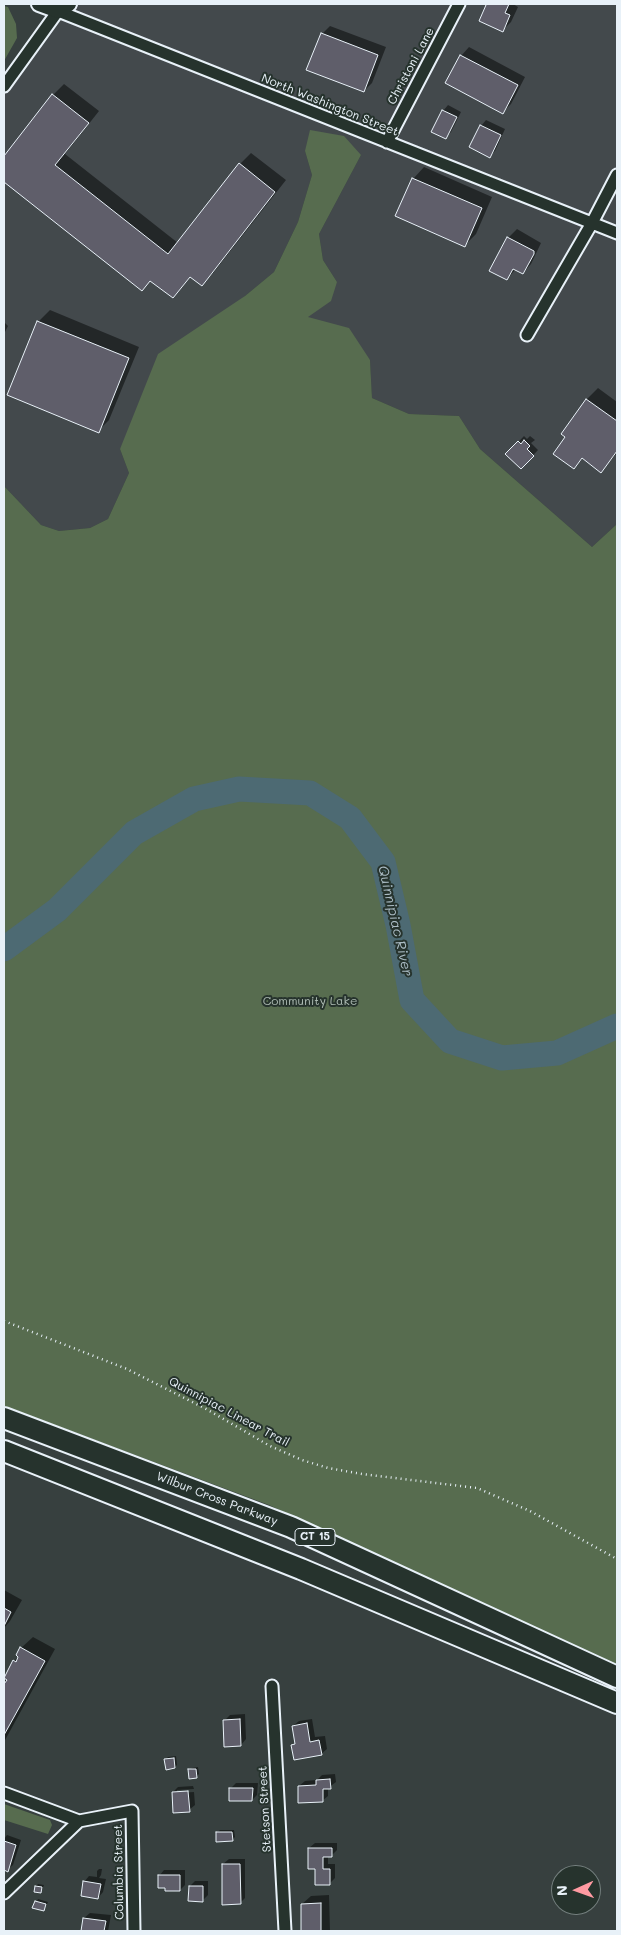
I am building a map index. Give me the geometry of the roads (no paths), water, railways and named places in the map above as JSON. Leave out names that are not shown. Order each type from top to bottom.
[{"type":"highway","name":"Wilbur Cross Parkway","points":[[4,1418],[291,1527],[617,1677]]},
{"type":"highway","points":[[4,1451],[301,1569],[617,1703]]},
{"type":"street","points":[[4,86],[63,8],[39,4]]},
{"type":"street","name":"Christoni Lane","points":[[387,142],[459,4]]},
{"type":"street","name":"North Washington Street","points":[[63,8],[387,142],[617,233]]},
{"type":"street","points":[[527,335],[592,223],[617,175]]},
{"type":"street","name":"Stetson Street","points":[[272,1686],[285,1931]]},
{"type":"street","points":[[4,1793],[79,1821],[6,1887]]},
{"type":"street","name":"Columbia Street","points":[[79,1821],[132,1811],[134,1931]]},
{"type":"waterway","name":"Quinnipiac River","points":[[4,949],[57,910],[134,833],[194,799],[239,789],[310,793],[350,818],[383,862],[398,925],[412,1000],[450,1041],[502,1058],[557,1053],[617,1026]]},
{"type":"park label","name":"Community Lake","points":[[310,1001]]}]
